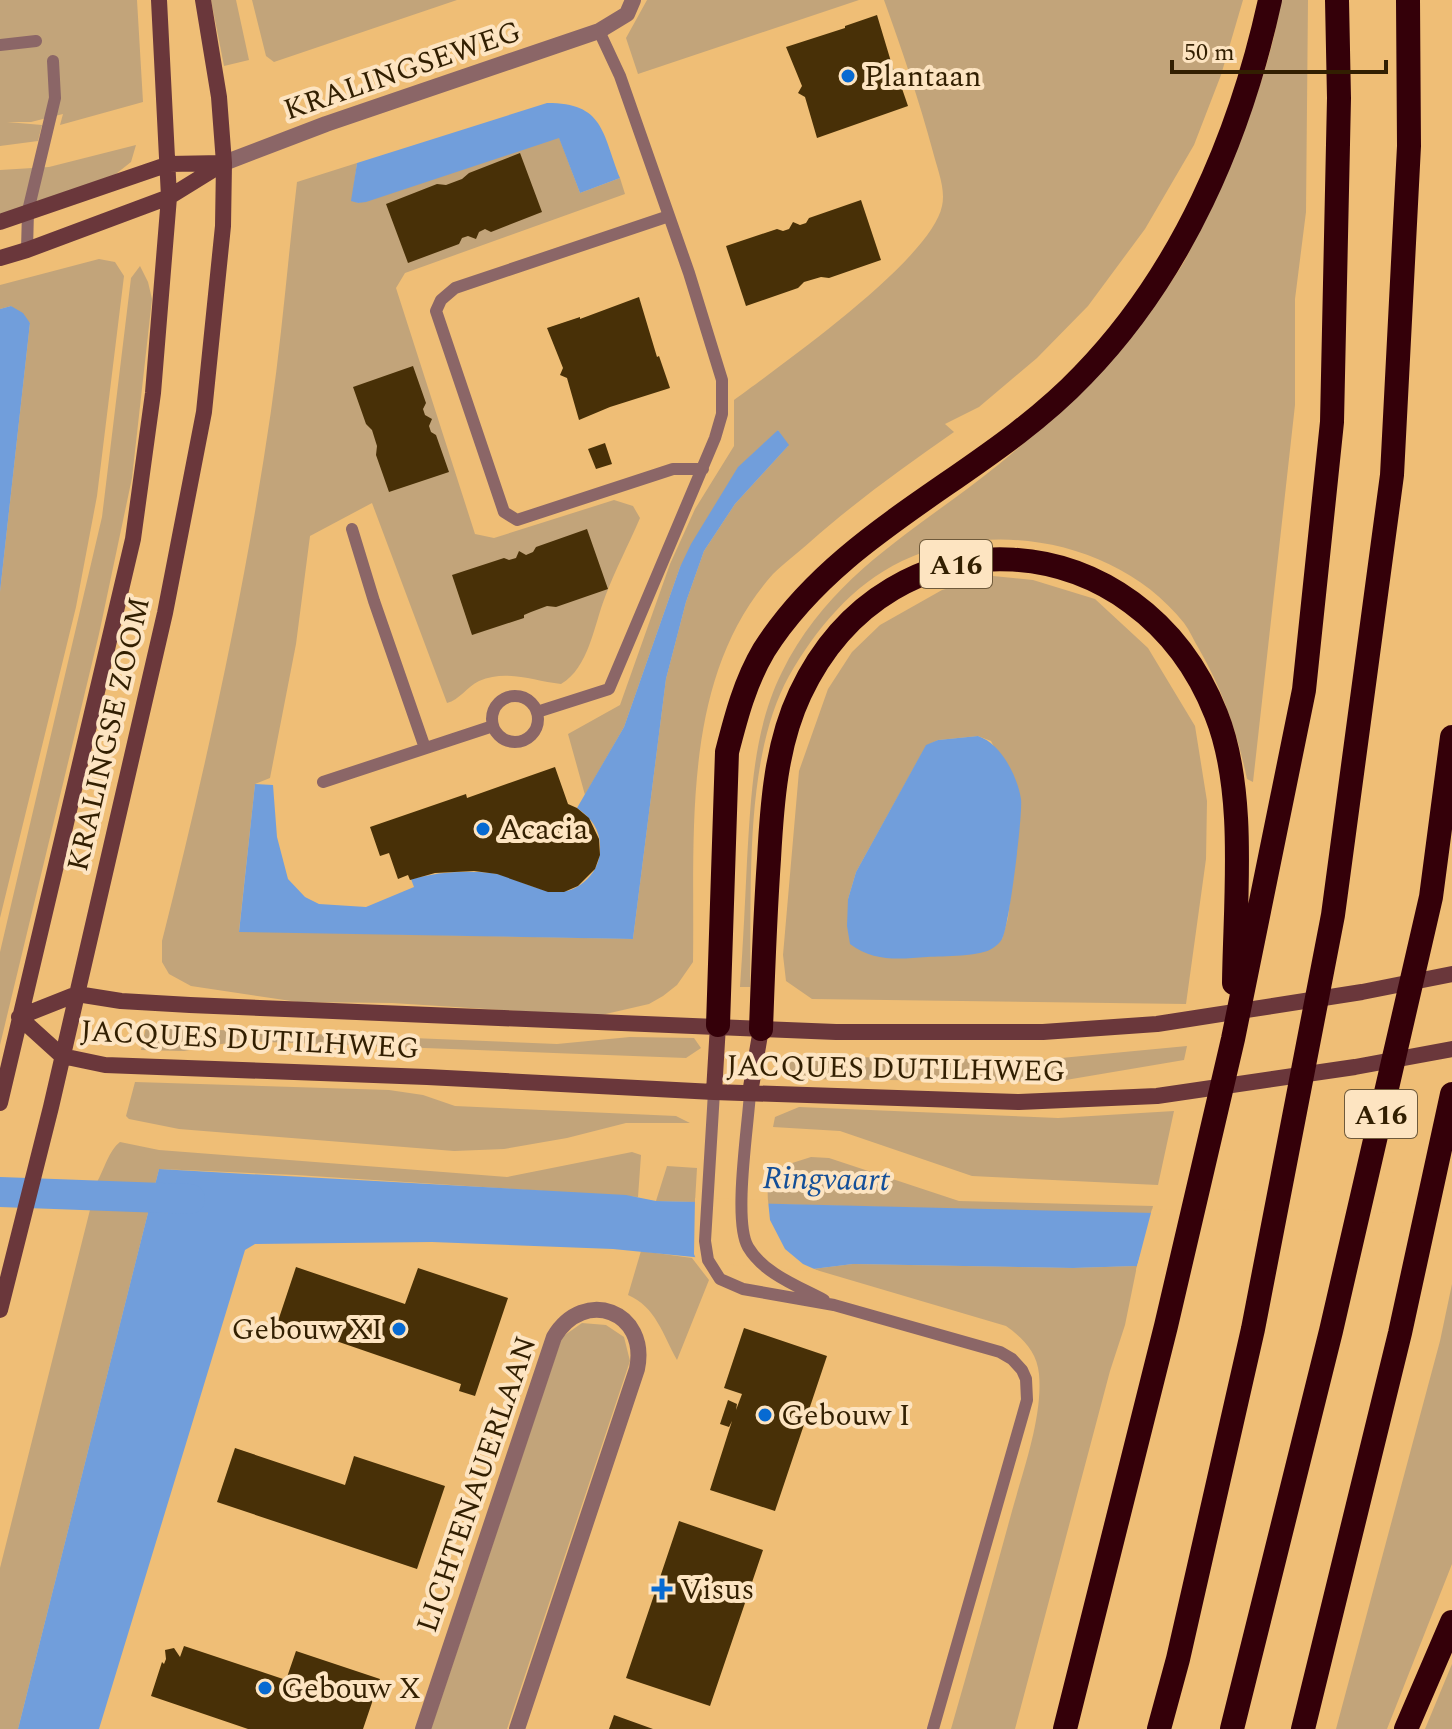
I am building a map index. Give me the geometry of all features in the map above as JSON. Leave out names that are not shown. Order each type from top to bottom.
[{"type":"highway","name":"A16","points":[[718,1025],[727,752],[737,712],[763,653],[805,597],[848,556],[986,458],[1045,411],[1084,375],[1132,318],[1174,254],[1226,147],[1247,89],[1270,0]]},
{"type":"highway","name":"A16","points":[[1065,1729],[1166,1326],[1233,1039],[1246,929],[1304,690],[1332,422],[1339,98],[1337,0]]},
{"type":"highway","name":"A16","points":[[1159,1729],[1178,1659],[1253,1329],[1333,915],[1392,475],[1409,146],[1408,0]]},
{"type":"highway","name":"A16","points":[[761,1029],[765,909],[774,793],[783,743],[799,695],[831,640],[854,617],[911,579],[942,567],[974,560],[1014,558],[1053,564],[1096,580],[1153,619],[1179,647],[1211,702],[1228,747],[1246,929]]},
{"type":"highway","name":"A16","points":[[1232,1729],[1331,1331],[1431,897],[1452,737]]},
{"type":"highway","name":"A16","points":[[1303,1729],[1400,1333],[1452,1094]]},
{"type":"highway","points":[[1406,1729],[1452,1622]]},
{"type":"main road","name":"KRALINGSE ZOOM","points":[[0,1103],[133,539],[153,393],[169,197],[159,0]]},
{"type":"main road","name":"KRALINGSE ZOOM","points":[[0,1310],[165,613],[204,412],[223,226],[224,163],[219,97],[203,0]]},
{"type":"main road","name":"KRALINGSEWEG","points":[[0,222],[169,164],[224,163]]},
{"type":"main road","name":"KRALINGSEWEG","points":[[0,258],[169,197],[224,163]]},
{"type":"main road","name":"JACQUES DUTILHWEG","points":[[1452,974],[1348,995],[1100,1030],[939,1032],[761,1029],[190,1005],[121,1001],[77,994],[19,1017],[62,1056],[105,1065],[1019,1102],[1157,1096],[1355,1067],[1452,1049]]},
{"type":"main road","points":[[714,1092],[718,1025]]},
{"type":"main road","points":[[750,1093],[761,1029]]},
{"type":"street","name":"KRALINGSEWEG","points":[[224,163],[326,124],[599,31],[627,14],[633,0]]},
{"type":"street","name":"LICHTENAUERLAAN","points":[[423,1729],[554,1337],[571,1316],[583,1311],[610,1312],[620,1317],[635,1335],[639,1357],[637,1369],[517,1729]]},
{"type":"lane","points":[[537,712],[609,689],[703,469],[722,414],[722,380],[620,76],[599,31]]},
{"type":"lane","points":[[0,45],[36,41]]},
{"type":"lane","points":[[27,250],[28,211],[55,98],[53,61]]},
{"type":"lane","points":[[669,216],[455,288],[441,300],[436,311],[504,512],[517,520],[673,469],[703,469]]},
{"type":"lane","points":[[352,529],[425,748]]},
{"type":"lane","points":[[508,697],[526,698],[537,712],[536,730],[522,741],[504,740],[493,726],[494,709],[508,697]]},
{"type":"lane","points":[[323,782],[493,726]]},
{"type":"lane","points":[[714,1092],[705,1241],[708,1260],[720,1279],[743,1289],[834,1305],[1000,1352],[1012,1359],[1026,1379],[1027,1400],[933,1729]]},
{"type":"lane","points":[[750,1093],[742,1221],[747,1246],[771,1272],[834,1305]]},
{"type":"shaded area","points":[[0,0],[137,0],[143,102],[60,125],[63,114],[31,122],[7,122],[42,125],[38,141],[0,146]]},
{"type":"shaded area","points":[[211,0],[236,0],[249,60],[224,66]]},
{"type":"shaded area","points":[[252,0],[457,0],[274,62],[266,56]]},
{"type":"shaded area","points":[[647,0],[859,0],[638,74],[626,38]]},
{"type":"shaded area","points":[[884,0],[1243,0],[1221,75],[1194,145],[1145,229],[1088,306],[1037,358],[979,407],[945,424],[954,432],[862,499],[777,570],[743,615],[722,660],[707,708],[695,810],[693,962],[677,985],[649,1004],[597,1016],[392,1003],[298,1002],[191,986],[169,974],[162,962],[162,941],[209,744],[261,478],[297,182],[357,163],[352,200],[358,203],[559,137],[580,193],[620,178],[625,194],[405,273],[396,288],[475,534],[494,538],[614,500],[633,506],[640,518],[609,587],[584,657],[570,677],[561,684],[510,676],[489,678],[479,681],[447,703],[372,503],[310,536],[296,644],[270,778],[255,784],[239,931],[633,939],[666,679],[686,602],[704,551],[735,504],[788,446],[778,430],[680,567],[624,727],[585,795],[568,734],[620,705],[670,564],[695,509],[734,446],[734,400],[818,337],[884,282],[932,228],[942,206],[939,172]]},
{"type":"shaded area","points":[[1281,0],[1308,0],[1306,212],[1295,299],[1295,405],[1253,782],[1247,779],[1222,696],[1188,629],[1157,595],[1126,573],[1091,556],[1054,545],[1015,540],[976,541],[938,548],[902,561],[867,582],[823,625],[789,676],[774,709],[764,746],[753,827],[750,987],[740,987],[755,764],[765,717],[782,672],[802,637],[850,580],[1047,423],[1096,374],[1161,296],[1187,256],[1242,134],[1269,54]]},
{"type":"shaded area","points":[[136,145],[131,162],[107,181],[0,218],[0,170],[49,167]]},
{"type":"shaded area","points":[[99,259],[115,262],[124,276],[97,496],[76,607],[0,918],[0,592],[30,323],[11,306],[0,309],[0,285]]},
{"type":"shaded area","points":[[140,266],[152,299],[132,478],[99,634],[0,1045],[0,952],[102,517],[131,278]]},
{"type":"shaded area","points":[[993,576],[1033,580],[1095,599],[1148,648],[1195,726],[1207,801],[1206,859],[1186,1004],[812,999],[786,981],[783,955],[799,771],[828,689],[852,652],[880,625],[942,590]],"holes":[[[978,736],[991,741],[1021,801],[1008,918],[1002,939],[848,899],[856,872],[926,746],[938,740]]]},
{"type":"shaded area","points":[[146,1027],[557,1044],[630,1037],[694,1038],[701,1048],[686,1058],[238,1041],[184,1051],[141,1050]]},
{"type":"shaded area","points":[[1187,1046],[1184,1060],[1054,1082],[800,1079],[777,1069],[778,1061],[785,1056],[1040,1060]]},
{"type":"shaded area","points":[[135,1082],[389,1090],[423,1095],[455,1106],[676,1116],[690,1123],[626,1123],[504,1149],[454,1151],[179,1129],[129,1119],[126,1116]]},
{"type":"shaded area","points":[[799,1107],[1058,1118],[1174,1111],[1158,1185],[972,1176],[840,1131],[773,1127],[775,1117]]},
{"type":"shaded area","points":[[120,1142],[159,1150],[507,1177],[632,1152],[641,1155],[638,1197],[159,1169],[18,1729],[0,1729],[0,1568],[97,1182]]},
{"type":"shaded area","points":[[811,1157],[829,1158],[959,1201],[1153,1206],[1151,1214],[768,1204],[767,1171]]},
{"type":"shaded area","points":[[667,1166],[697,1168],[695,1202],[656,1201]]},
{"type":"shaded area","points":[[641,1251],[692,1258],[709,1280],[677,1360],[652,1314],[628,1295]]},
{"type":"shaded area","points":[[853,1264],[1073,1268],[1137,1266],[1125,1325],[1015,1729],[951,1729],[1031,1443],[1039,1390],[1035,1359],[1023,1341],[1006,1326],[813,1269]]},
{"type":"shaded area","points":[[1452,1284],[1452,1564],[1387,1729],[1336,1729],[1440,1341]]},
{"type":"shaded area","points":[[582,1323],[606,1325],[624,1337],[630,1361],[507,1729],[431,1729],[562,1337]]},
{"type":"shaded area","points":[[1452,1664],[1452,1729],[1425,1729]]},
{"type":"water","points":[[547,103],[580,108],[598,123],[620,178],[580,193],[559,138],[366,202],[351,201],[357,163]]},
{"type":"water","points":[[11,306],[23,313],[30,323],[0,592],[0,309]]},
{"type":"water","points":[[778,430],[789,445],[735,504],[704,551],[686,602],[666,679],[633,939],[239,932],[255,784],[273,785],[277,837],[288,879],[305,897],[319,904],[366,907],[414,887],[411,879],[451,872],[491,873],[562,892],[588,879],[598,863],[600,842],[594,826],[577,808],[624,727],[680,567],[691,544],[738,467]]},
{"type":"water","points":[[978,736],[1001,753],[1016,780],[1021,799],[1015,870],[1002,939],[987,951],[962,956],[887,958],[859,950],[850,944],[847,926],[848,899],[856,872],[926,745],[938,740]]},
{"type":"water","points":[[159,1169],[626,1195],[656,1201],[1154,1213],[1137,1266],[1073,1268],[853,1264],[813,1269],[613,1249],[432,1242],[255,1244],[245,1250],[99,1729],[18,1729]]},
{"type":"pier","points":[[695,1198],[768,1200],[770,1220],[785,1249],[803,1264],[821,1272],[697,1262],[694,1254]]},
{"type":"pier","points":[[1152,1209],[1452,1213],[1452,1270],[1136,1270]]},
{"type":"building","name":"Plantaan","points":[[877,15],[908,106],[817,138],[805,97],[798,93],[802,86],[786,47]]},
{"type":"building","points":[[520,153],[542,212],[491,232],[485,229],[479,232],[476,239],[468,236],[462,238],[459,244],[408,263],[386,204],[437,184],[446,185],[462,179],[469,173]]},
{"type":"building","points":[[861,200],[881,260],[829,278],[804,282],[798,288],[746,306],[726,246],[777,229],[789,229],[793,222],[800,225],[809,218]]},
{"type":"building","points":[[639,297],[670,388],[579,420],[567,378],[560,375],[563,368],[547,328]]},
{"type":"building","points":[[413,366],[426,403],[423,409],[425,415],[432,419],[429,426],[436,435],[449,472],[389,492],[376,455],[377,446],[372,430],[366,424],[353,387]]},
{"type":"building","points":[[605,443],[612,464],[596,469],[588,449]]},
{"type":"building","points":[[587,529],[608,589],[556,607],[547,606],[524,615],[524,618],[472,635],[452,575],[504,558],[516,558],[519,551],[526,555],[536,547]]},
{"type":"building","name":"Acacia","points":[[555,767],[568,804],[589,818],[599,839],[600,855],[595,869],[578,886],[564,892],[548,892],[497,874],[474,871],[435,873],[410,880],[408,875],[398,879],[389,853],[380,856],[370,827]]},
{"type":"building","name":"Gebouw XI","points":[[296,1267],[405,1304],[418,1268],[508,1298],[475,1396],[459,1391],[461,1384],[278,1321]]},
{"type":"building","name":"Gebouw I","points":[[744,1328],[827,1356],[775,1511],[710,1490],[732,1421],[729,1427],[720,1424],[728,1400],[737,1404],[736,1410],[742,1394],[724,1388]]},
{"type":"building","points":[[235,1448],[345,1485],[354,1456],[445,1486],[417,1569],[217,1502]]},
{"type":"building","points":[[679,1521],[763,1550],[710,1706],[626,1678]]},
{"type":"building","name":"Gebouw X","points":[[184,1646],[286,1680],[296,1651],[380,1679],[363,1729],[248,1729],[151,1696],[162,1662],[164,1664],[166,1659],[165,1650],[174,1648],[180,1657]]},
{"type":"building","points":[[614,1715],[653,1729],[609,1729]]},
{"type":"waterway","points":[[0,1192],[190,1199]]},
{"type":"place","name":"Plantaan","points":[[848,76]]},
{"type":"place","name":"Acacia","points":[[483,829]]},
{"type":"place","name":"Gebouw XI","points":[[399,1329]]},
{"type":"place","name":"Gebouw I","points":[[765,1415]]},
{"type":"place","name":"Visus","points":[[662,1589]]},
{"type":"place","name":"Gebouw X","points":[[265,1688]]},
{"type":"water label","name":"Ringvaart","points":[[826,1178]]}]
